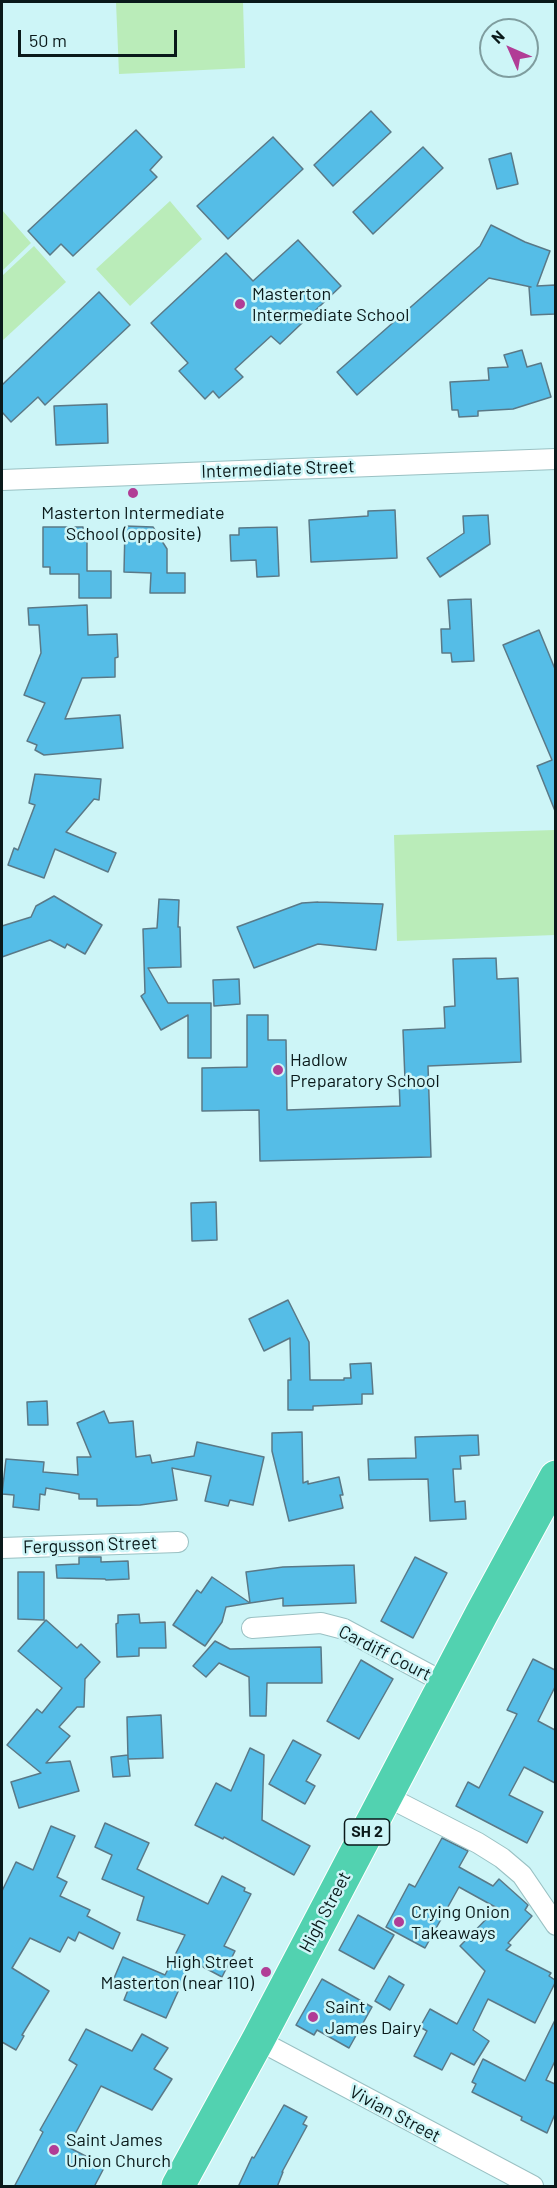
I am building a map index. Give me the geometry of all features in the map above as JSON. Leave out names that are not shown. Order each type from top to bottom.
[{"type":"highway","name":"High Street","points":[[178,2187],[555,1478]]},
{"type":"street","name":"Intermediate Street","points":[[2,480],[555,459]]},
{"type":"street","name":"Fergusson Street","points":[[2,1548],[178,1542]]},
{"type":"street","name":"Cardiff Court","points":[[252,1628],[321,1623],[344,1629],[445,1683]]},
{"type":"street","points":[[386,1796],[478,1843],[502,1858],[522,1875],[555,1925]]},
{"type":"street","name":"Vivian Street","points":[[258,2040],[533,2187]]},
{"type":"green space","points":[[116,2],[243,2],[245,68],[119,74]]},
{"type":"green space","points":[[170,201],[202,239],[130,306],[96,269]]},
{"type":"green space","points":[[2,210],[31,243],[2,271]]},
{"type":"green space","points":[[34,246],[66,282],[2,341],[2,276]]},
{"type":"green space","points":[[555,830],[555,935],[397,941],[394,835]]},
{"type":"building","points":[[371,111],[391,132],[333,186],[314,165]]},
{"type":"building","points":[[136,130],[162,157],[150,170],[157,177],[73,256],[61,244],[50,255],[28,231]]},
{"type":"building","points":[[273,137],[303,169],[228,239],[197,206]]},
{"type":"building","points":[[423,147],[443,168],[373,234],[353,212]]},
{"type":"building","points":[[511,153],[518,184],[497,189],[489,159]]},
{"type":"building","points":[[491,225],[525,242],[550,251],[537,286],[555,285],[555,314],[531,315],[529,287],[531,287],[489,278],[357,395],[337,372],[480,246]]},
{"type":"building","points":[[298,240],[341,286],[280,344],[271,336],[235,369],[243,377],[219,398],[213,391],[205,399],[179,371],[188,363],[151,323],[226,253],[253,281]]},
{"type":"building","points":[[99,292],[130,325],[45,405],[38,397],[11,422],[2,412],[2,385]]},
{"type":"building","points":[[522,350],[527,367],[541,363],[551,397],[513,409],[478,411],[478,416],[459,417],[458,410],[452,410],[450,382],[489,380],[488,368],[508,367],[504,355]]},
{"type":"building","points":[[107,404],[108,443],[56,445],[54,406]]},
{"type":"building","points":[[395,510],[397,558],[311,562],[309,520],[368,516],[368,511]]},
{"type":"building","points":[[488,515],[490,544],[440,577],[427,558],[464,533],[463,516]]},
{"type":"building","points":[[125,526],[153,527],[167,549],[167,573],[185,573],[185,593],[150,593],[151,573],[124,572]]},
{"type":"building","points":[[43,527],[83,527],[83,541],[87,541],[87,571],[111,571],[111,598],[79,598],[79,574],[50,574],[50,567],[43,567]]},
{"type":"building","points":[[277,527],[279,576],[257,577],[256,560],[231,561],[230,535],[239,535],[239,528]]},
{"type":"building","points":[[471,599],[474,661],[452,662],[451,653],[442,653],[441,629],[450,629],[448,600]]},
{"type":"building","points":[[87,605],[88,635],[117,634],[118,657],[115,658],[115,677],[82,678],[65,719],[120,715],[123,748],[44,755],[35,750],[37,745],[27,741],[45,703],[24,695],[41,653],[39,625],[29,625],[28,608]]},
{"type":"building","points":[[539,630],[555,669],[555,811],[537,766],[552,760],[503,645]]},
{"type":"building","points":[[35,774],[101,779],[99,800],[94,799],[66,832],[116,853],[108,872],[55,849],[44,878],[8,865],[14,848],[18,850],[35,805],[29,803]]},
{"type":"building","points":[[54,896],[102,925],[85,954],[67,944],[65,948],[50,940],[2,957],[2,926],[31,917],[36,906]]},
{"type":"building","points":[[159,899],[179,900],[178,927],[180,927],[181,967],[148,968],[168,1003],[211,1003],[211,1058],[188,1058],[188,1015],[161,1030],[141,996],[145,993],[143,929],[157,928]]},
{"type":"building","points":[[302,903],[383,904],[376,950],[318,944],[254,968],[237,927]]},
{"type":"building","points":[[496,958],[497,979],[518,978],[521,1062],[428,1066],[431,1157],[260,1161],[259,1110],[202,1111],[202,1068],[247,1067],[247,1015],[268,1015],[268,1040],[286,1040],[287,1110],[400,1106],[399,1080],[405,1080],[403,1030],[445,1028],[444,1007],[455,1006],[453,959]]},
{"type":"building","points":[[239,979],[240,1004],[214,1006],[213,980]]},
{"type":"building","points":[[216,1202],[217,1240],[192,1241],[191,1203]]},
{"type":"building","points":[[288,1300],[309,1342],[310,1380],[344,1380],[344,1378],[351,1378],[350,1364],[371,1363],[373,1394],[362,1394],[362,1404],[313,1406],[313,1410],[288,1410],[288,1380],[291,1380],[290,1338],[264,1351],[249,1319]]},
{"type":"building","points":[[47,1401],[48,1425],[28,1425],[27,1402]]},
{"type":"building","points":[[104,1411],[109,1423],[133,1421],[136,1457],[150,1455],[152,1463],[194,1456],[197,1442],[264,1457],[253,1505],[230,1500],[228,1506],[205,1501],[211,1476],[172,1468],[177,1500],[140,1505],[97,1506],[97,1499],[79,1499],[79,1494],[46,1488],[45,1495],[40,1494],[39,1510],[13,1507],[14,1495],[2,1494],[6,1459],[44,1462],[43,1472],[78,1475],[77,1457],[91,1457],[77,1423]]},
{"type":"building","points":[[302,1432],[303,1483],[308,1481],[308,1484],[339,1477],[343,1508],[289,1521],[272,1451],[272,1433]]},
{"type":"building","points":[[478,1435],[479,1455],[460,1456],[461,1469],[453,1469],[455,1502],[465,1501],[466,1519],[430,1521],[428,1479],[369,1480],[368,1459],[416,1458],[415,1437]]},
{"type":"building","points":[[79,1557],[101,1557],[101,1562],[128,1561],[129,1579],[57,1578],[56,1565],[79,1564]]},
{"type":"building","points":[[415,1557],[447,1573],[413,1638],[381,1621]]},
{"type":"building","points":[[354,1565],[356,1603],[283,1606],[283,1598],[250,1603],[246,1572],[283,1567]]},
{"type":"building","points":[[18,1572],[44,1572],[44,1620],[18,1619]]},
{"type":"building","points":[[212,1577],[250,1603],[226,1607],[222,1622],[205,1646],[173,1625],[197,1590],[201,1593]]},
{"type":"building","points":[[139,1614],[140,1623],[165,1622],[166,1648],[139,1648],[139,1656],[117,1657],[118,1615]]},
{"type":"building","points":[[46,1620],[77,1648],[81,1644],[100,1662],[85,1679],[84,1707],[77,1707],[59,1727],[70,1736],[46,1763],[70,1761],[79,1791],[19,1808],[11,1782],[41,1773],[7,1745],[37,1709],[42,1713],[62,1688],[18,1651]]},
{"type":"building","points":[[215,1641],[230,1649],[321,1647],[322,1683],[267,1683],[266,1716],[250,1716],[249,1677],[219,1663],[206,1677],[193,1666]]},
{"type":"building","points":[[533,1659],[555,1670],[555,1687],[538,1721],[555,1730],[555,1783],[524,1767],[509,1795],[543,1812],[527,1843],[456,1806],[468,1782],[479,1788],[517,1714],[507,1710]]},
{"type":"building","points":[[361,1660],[393,1679],[359,1739],[327,1721]]},
{"type":"building","points":[[161,1715],[163,1758],[128,1759],[130,1776],[113,1777],[111,1757],[128,1755],[127,1717]]},
{"type":"building","points":[[293,1740],[321,1755],[306,1781],[315,1786],[305,1804],[269,1784]]},
{"type":"building","points":[[250,1748],[264,1755],[262,1820],[310,1846],[294,1875],[224,1837],[223,1839],[195,1825],[216,1783],[231,1791]]},
{"type":"building","points":[[105,1823],[149,1843],[137,1869],[208,1904],[222,1876],[245,1888],[244,1891],[251,1894],[224,1946],[235,1951],[222,1977],[192,1961],[166,2018],[124,2000],[128,1990],[112,1983],[123,1957],[165,1975],[185,1935],[137,1920],[144,1897],[102,1879],[112,1855],[95,1847]]},
{"type":"building","points":[[51,1826],[75,1836],[57,1877],[67,1882],[60,1896],[90,1910],[87,1916],[120,1933],[113,1949],[79,1932],[75,1941],[68,1937],[60,1952],[30,1938],[12,1968],[49,1991],[22,2035],[24,2036],[16,2050],[2,2042],[2,1891],[16,1862],[33,1870]]},
{"type":"building","points":[[442,1838],[468,1851],[459,1867],[493,1886],[499,1879],[528,1905],[525,1910],[532,1916],[508,1943],[511,1945],[506,1950],[551,1973],[549,1976],[555,1980],[555,1983],[535,2023],[488,1999],[473,2030],[489,2041],[474,2065],[451,2053],[442,2070],[414,2056],[427,2031],[420,2027],[430,2009],[457,2024],[485,1971],[460,1946],[497,1908],[459,1887],[425,1948],[386,1927],[409,1884],[415,1887]]},
{"type":"building","points":[[358,1915],[394,1935],[374,1969],[339,1950]]},
{"type":"building","points":[[389,1976],[404,1985],[390,2010],[375,2001]]},
{"type":"building","points":[[322,1979],[372,2007],[349,2048],[317,2030],[314,2035],[296,2025]]},
{"type":"building","points":[[555,2020],[555,2061],[546,2080],[555,2084],[555,2114],[547,2133],[521,2120],[522,2117],[472,2092],[476,2084],[472,2082],[483,2059],[525,2081]]},
{"type":"building","points":[[86,2029],[132,2051],[142,2034],[168,2048],[154,2069],[172,2079],[152,2110],[101,2086],[68,2147],[105,2166],[94,2187],[14,2187],[43,2132],[40,2130],[77,2065],[69,2060]]},
{"type":"building","points":[[284,2105],[307,2117],[303,2124],[307,2126],[282,2172],[277,2187],[238,2187],[252,2157],[254,2158]]},
{"type":"place","name":"Masterton Intermediate School","points":[[240,304]]},
{"type":"place","name":"Masterton Intermediate School (opposite)","points":[[133,493]]},
{"type":"place","name":"Hadlow Preparatory School","points":[[278,1070]]},
{"type":"place","name":"Crying Onion Takeaways","points":[[399,1922]]},
{"type":"place","name":"High Street Masterton (near 110)","points":[[266,1972]]},
{"type":"place","name":"Saint James Dairy","points":[[313,2017]]},
{"type":"place","name":"Saint James Union Church","points":[[54,2150]]}]
